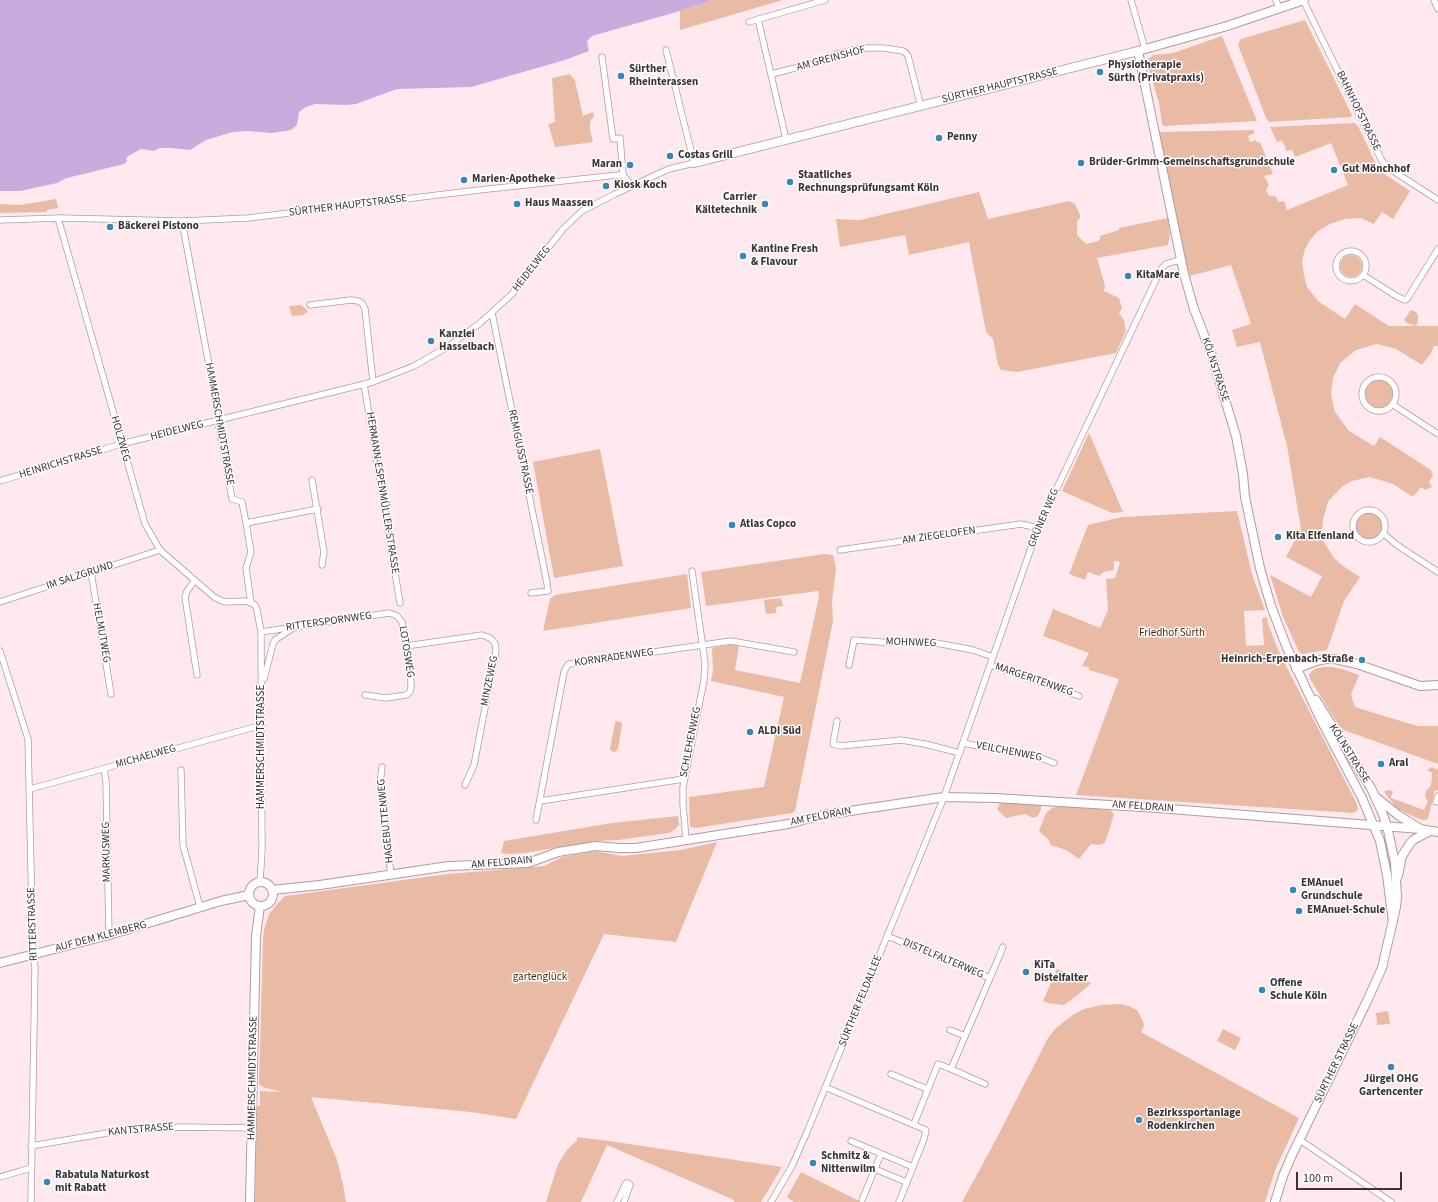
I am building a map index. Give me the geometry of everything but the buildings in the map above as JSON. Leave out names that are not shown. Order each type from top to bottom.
[{"type":"street","points":[[749,22],[825,0]]},
{"type":"street","points":[[1131,0],[1141,50]]},
{"type":"street","name":"SÜRTHER HAUPTSTRASSE","points":[[694,163],[1141,50],[1226,26],[1278,4],[1303,0]]},
{"type":"street","name":"BAHNHOFSTRASSE","points":[[1303,0],[1382,161],[1390,169],[1438,200]]},
{"type":"street","points":[[1434,0],[1438,9]]},
{"type":"street","points":[[758,19],[786,139]]},
{"type":"street","name":"AM GREINSHOF","points":[[772,74],[814,63],[834,55],[861,48],[884,48],[903,51],[908,56],[921,106]]},
{"type":"street","points":[[666,50],[694,163]]},
{"type":"street","name":"KÖLNSTRASSE","points":[[1141,50],[1181,260],[1194,309],[1211,353],[1236,436],[1243,474],[1245,497],[1260,568],[1271,606],[1296,669],[1327,733],[1362,798],[1374,825]]},
{"type":"street","points":[[602,57],[613,139],[620,138],[623,175],[632,186]]},
{"type":"street","name":"HEIDELWEG","points":[[121,444],[372,382],[414,366],[465,335],[492,313],[512,294],[563,229],[575,217],[592,205],[669,169],[694,163]]},
{"type":"street","name":"SÜRTHER HAUPTSTRASSE","points":[[0,220],[58,218],[182,221],[248,218],[479,190],[623,175]]},
{"type":"street","name":"HOLZWEG","points":[[58,218],[144,524],[160,550],[222,602],[246,601],[251,603]]},
{"type":"street","name":"HAMMERSCHMIDTSTRASSE","points":[[182,221],[232,499],[242,502],[251,552],[246,568],[251,603],[255,605],[257,610],[261,632],[262,850],[260,882]]},
{"type":"street","points":[[1363,275],[1405,300],[1438,249]]},
{"type":"street","points":[[1348,251],[1357,252],[1361,255],[1364,258],[1366,267],[1363,275],[1360,278],[1351,281],[1343,278],[1336,267],[1338,259],[1341,255],[1348,251]]},
{"type":"street","name":"GRÜNER WEG","points":[[944,797],[1038,528],[1161,269],[1166,264],[1181,260]]},
{"type":"street","points":[[310,305],[351,300],[362,303],[364,309],[372,382]]},
{"type":"street","name":"REMIGIUSSTRASSE","points":[[492,313],[548,591],[531,593]]},
{"type":"street","points":[[1378,377],[1387,379],[1393,386],[1396,394],[1392,404],[1382,411],[1369,408],[1362,396],[1362,391],[1366,383],[1373,378],[1378,377]]},
{"type":"street","name":"HERMANN-ESPENMÜLLER-STRASSE","points":[[364,384],[400,603]]},
{"type":"street","points":[[1392,404],[1438,434]]},
{"type":"street","name":"HEINRICHSTRASSE","points":[[0,481],[121,444]]},
{"type":"street","points":[[312,480],[324,552],[322,565]]},
{"type":"street","points":[[246,523],[318,510]]},
{"type":"street","points":[[1365,511],[1377,512],[1385,522],[1386,526],[1384,534],[1374,542],[1370,543],[1361,541],[1354,531],[1355,518],[1365,511]]},
{"type":"street","name":"AM ZIEGELOFEN","points":[[840,550],[1021,524],[1038,528]]},
{"type":"street","points":[[1384,534],[1396,545],[1438,572]]},
{"type":"street","name":"IM SALZGRUND","points":[[0,602],[160,550]]},
{"type":"street","name":"SCHLEHENWEG","points":[[686,840],[682,804],[684,779],[704,680],[705,662],[692,571]]},
{"type":"street","name":"HELMUTWEG","points":[[91,572],[111,694]]},
{"type":"street","points":[[195,580],[187,591],[185,597],[197,675]]},
{"type":"street","name":"RITTERSPORNWEG","points":[[261,632],[389,613],[397,616]]},
{"type":"street","name":"LOTOSWEG","points":[[365,695],[386,698],[406,695],[410,692],[411,682],[402,622],[397,616]]},
{"type":"street","points":[[262,683],[273,644],[276,640],[294,627]]},
{"type":"street","name":"MINZEWEG","points":[[406,646],[482,635],[490,638],[495,643],[496,651],[474,765],[465,785]]},
{"type":"street","name":"MOHNWEG","points":[[849,665],[854,640],[936,643],[973,650],[993,657]]},
{"type":"street","points":[[703,645],[731,641],[794,652]]},
{"type":"street","name":"KORNRADENWEG","points":[[536,820],[564,672],[567,666],[573,663],[703,645]]},
{"type":"street","name":"RITTERSTRASSE","points":[[0,651],[28,738],[33,955],[35,966],[31,1202]]},
{"type":"street","points":[[1296,669],[1316,661],[1335,659],[1357,664],[1420,686],[1438,685]]},
{"type":"street","name":"MARGERITENWEG","points":[[990,665],[1079,696]]},
{"type":"street","name":"KÖLNSTRASSE","points":[[1305,685],[1376,797],[1387,826]]},
{"type":"street","points":[[837,722],[833,744],[840,746],[901,740],[925,744],[960,753]]},
{"type":"street","name":"MICHAELWEG","points":[[30,789],[262,725]]},
{"type":"street","name":"VEILCHENWEG","points":[[963,743],[1041,758],[1054,763]]},
{"type":"street","name":"HAGEBUTTENWEG","points":[[382,767],[380,784],[391,875]]},
{"type":"street","name":"MARKUSWEG","points":[[104,769],[106,782],[108,935]]},
{"type":"street","points":[[181,770],[183,845],[200,907]]},
{"type":"street","points":[[540,800],[684,779]]},
{"type":"street","points":[[1436,802],[1438,796]]},
{"type":"street","name":"AM FELDRAIN","points":[[272,890],[449,866],[528,863],[558,852],[596,846],[636,848],[788,824],[823,815],[944,797],[995,798],[1158,808],[1434,831]]},
{"type":"street","name":"SÜRTHER FELDALLEE","points":[[771,1202],[792,1166],[802,1145],[944,797]]},
{"type":"street","points":[[1376,797],[1398,815],[1420,829]]},
{"type":"street","name":"SÜRTHER STRASSE","points":[[1374,825],[1380,841],[1384,860],[1393,922]]},
{"type":"street","name":"SÜRTHER STRASSE","points":[[1275,1202],[1283,1176],[1382,968],[1393,922],[1397,897],[1395,863],[1387,826]]},
{"type":"street","points":[[1397,881],[1402,856],[1409,845],[1413,840],[1434,831]]},
{"type":"street","points":[[260,882],[269,885],[272,890],[273,896],[270,902],[260,906],[252,902],[249,895],[253,885],[260,882]]},
{"type":"street","name":"AUF DEM KLEMBERG","points":[[0,963],[108,935],[200,907],[249,895]]},
{"type":"street","name":"HAMMERSCHMIDTSTRASSE","points":[[250,1202],[256,936],[260,906]]},
{"type":"street","name":"DISTELFALTERWEG","points":[[888,936],[990,978],[1003,947]]},
{"type":"street","points":[[951,1069],[990,978]]},
{"type":"street","points":[[950,1030],[965,1036]]},
{"type":"street","points":[[914,1124],[938,1064],[985,1084]]},
{"type":"street","points":[[891,1074],[927,1089]]},
{"type":"street","points":[[825,1088],[926,1130],[924,1139],[899,1202]]},
{"type":"street","name":"KANTSTRASSE","points":[[31,1146],[108,1133],[143,1129],[181,1127],[252,1128]]},
{"type":"street","points":[[1300,1140],[1391,1202]]},
{"type":"street","points":[[851,1141],[912,1167]]},
{"type":"street","points":[[862,1200],[881,1154]]},
{"type":"street","points":[[0,1177],[32,1168]]},
{"type":"street","points":[[875,1169],[906,1182]]},
{"type":"street","points":[[616,1202],[626,1183],[628,1183],[630,1184],[624,1202]]},
{"type":"green space","points":[[712,0],[783,0],[680,30],[680,11]]},
{"type":"green space","points":[[1305,20],[1352,115],[1351,117],[1269,122],[1266,118],[1238,45],[1241,39]]},
{"type":"green space","points":[[1222,36],[1257,121],[1164,126],[1162,124],[1159,103],[1147,63],[1148,59],[1153,55],[1173,53]]},
{"type":"green space","points":[[570,74],[575,81],[583,116],[593,112],[594,116],[590,121],[590,130],[593,142],[555,147],[548,124],[555,122],[552,78]]},
{"type":"green space","points":[[1354,123],[1358,126],[1378,168],[1410,191],[1393,219],[1382,212],[1374,224],[1361,218],[1345,219],[1330,224],[1318,231],[1310,240],[1305,249],[1302,261],[1304,275],[1307,287],[1318,301],[1345,319],[1355,304],[1389,326],[1438,326],[1438,346],[1434,346],[1431,353],[1422,365],[1396,349],[1377,344],[1356,350],[1340,363],[1333,378],[1331,394],[1335,412],[1349,431],[1374,446],[1380,437],[1431,470],[1433,475],[1429,482],[1432,487],[1425,490],[1421,487],[1413,497],[1393,484],[1370,477],[1352,481],[1343,486],[1328,502],[1323,520],[1322,531],[1324,542],[1334,558],[1360,577],[1344,601],[1327,650],[1302,654],[1299,652],[1283,617],[1270,575],[1311,597],[1322,576],[1286,557],[1301,529],[1287,446],[1260,342],[1237,347],[1232,330],[1251,324],[1231,265],[1190,276],[1159,132],[1253,130],[1255,133],[1248,136],[1250,142],[1256,140],[1257,143],[1260,142],[1273,174],[1264,176],[1269,185],[1266,190],[1269,196],[1275,196],[1279,202],[1284,201],[1287,210],[1348,185],[1331,143],[1295,157],[1292,150],[1285,151],[1286,149],[1282,140],[1277,142],[1270,127]]},
{"type":"green space","points":[[979,192],[988,219],[1069,201],[1075,204],[1080,215],[1080,218],[1077,221],[1077,235],[1086,244],[1098,241],[1100,236],[1119,230],[1119,228],[1168,218],[1170,234],[1168,245],[1097,258],[1105,286],[1104,291],[1119,298],[1122,308],[1119,313],[1124,320],[1126,331],[1116,353],[1017,372],[1001,370],[998,364],[993,339],[986,332],[969,242],[909,255],[905,235],[840,247],[836,219],[860,220]]},
{"type":"green space","points":[[56,199],[58,208],[47,210],[47,212],[0,213],[0,204],[20,205]]},
{"type":"green space","points":[[1351,255],[1359,258],[1362,266],[1359,274],[1351,277],[1343,274],[1340,266],[1343,258]]},
{"type":"green space","points":[[301,305],[308,312],[303,315],[292,316],[289,306]]},
{"type":"green space","points":[[1411,310],[1416,312],[1418,315],[1416,326],[1407,323],[1404,320]]},
{"type":"green space","points":[[1379,380],[1389,384],[1393,394],[1389,404],[1379,408],[1369,404],[1365,394],[1369,384]]},
{"type":"green space","points":[[1089,433],[1123,512],[1112,513],[1062,491]]},
{"type":"green space","points":[[600,449],[623,566],[554,578],[533,462]]},
{"type":"green space","name":"Friedhof Sürth","points":[[1237,511],[1252,574],[1265,610],[1244,611],[1246,646],[1264,645],[1262,618],[1267,617],[1268,624],[1279,652],[1357,804],[1358,810],[1353,813],[1076,795],[1119,679],[1089,670],[1089,667],[1082,666],[1089,653],[1043,636],[1053,609],[1100,628],[1108,610],[1106,579],[1115,578],[1120,562],[1114,561],[1114,570],[1104,572],[1099,576],[1088,572],[1085,580],[1069,574],[1088,525],[1122,517]]},
{"type":"green space","points":[[1369,513],[1378,517],[1382,526],[1378,535],[1369,539],[1360,535],[1356,526],[1360,517]]},
{"type":"green space","points":[[824,554],[833,555],[836,568],[832,601],[833,621],[795,811],[792,813],[696,828],[690,827],[689,797],[764,787],[784,697],[711,681],[713,671],[712,648],[728,645],[739,645],[735,670],[800,683],[819,597],[818,591],[706,606],[701,572]]},
{"type":"green space","points":[[687,574],[691,608],[543,631],[550,599],[555,595]]},
{"type":"green space","points":[[781,598],[783,606],[776,607],[776,613],[766,614],[764,600]]},
{"type":"green space","points":[[1323,667],[1342,669],[1359,675],[1351,695],[1355,707],[1417,726],[1438,726],[1438,764],[1341,729],[1310,679],[1309,675],[1311,672],[1315,669]]},
{"type":"green space","points":[[616,721],[621,722],[622,725],[618,748],[617,751],[614,752],[611,751],[610,748]]},
{"type":"green space","points":[[1432,767],[1436,769],[1438,768],[1438,791],[1435,790],[1428,819],[1422,820],[1400,810],[1384,792],[1387,790],[1393,791],[1391,798],[1424,810],[1428,801],[1425,797],[1426,791],[1431,786],[1432,776],[1432,773],[1427,770]]},
{"type":"green space","points":[[1001,801],[1038,804],[1041,806],[1041,810],[1038,816],[1033,818],[1025,814],[1006,818],[997,809]]},
{"type":"green space","points":[[1062,806],[1110,810],[1114,814],[1105,843],[1099,845],[1091,844],[1079,859],[1066,850],[1051,845],[1048,839],[1039,831],[1046,813],[1052,808]]},
{"type":"green space","points":[[678,816],[679,825],[669,833],[618,840],[597,841],[525,853],[501,853],[504,841],[612,823]]},
{"type":"green space","name":"gartenglück","points":[[717,842],[676,942],[604,934],[516,1119],[471,1112],[311,1097],[337,1160],[346,1202],[255,1202],[257,1106],[260,1106],[260,1091],[281,1092],[263,1087],[259,1084],[263,939],[264,929],[269,914],[285,896],[448,874],[544,866],[562,857],[596,851],[622,856],[681,850]]},
{"type":"green space","points":[[1057,969],[1091,983],[1064,1005],[1043,1001]]},
{"type":"green space","name":"Bezirkssportanlage Rodenkirchen","points":[[1120,1004],[1137,1010],[1144,1026],[1141,1032],[1299,1118],[1276,1168],[1265,1202],[962,1202],[1048,1038],[1056,1028],[1074,1014],[1084,1009],[1101,1005]]},
{"type":"green space","points":[[1388,1011],[1390,1024],[1377,1025],[1376,1013]]},
{"type":"green space","points":[[1223,1029],[1241,1038],[1235,1050],[1217,1041]]},
{"type":"green space","points":[[577,1137],[782,1167],[761,1202],[734,1202],[734,1200],[607,1145],[581,1202],[546,1202],[558,1164],[567,1150],[577,1140]]},
{"type":"green space","points":[[801,1172],[861,1202],[794,1202],[787,1197]]},
{"type":"shaded area","points":[[0,0],[712,0],[680,11],[592,36],[587,41],[589,51],[565,60],[471,87],[397,89],[356,104],[315,104],[306,107],[299,112],[297,125],[291,130],[272,133],[247,131],[233,132],[206,140],[190,150],[160,148],[154,151],[141,149],[126,158],[127,161],[124,164],[67,178],[57,183],[20,191],[0,191]]},
{"type":"place","name":"Physiotherapie Sürth (Privatpraxis)","points":[[1100,72]]},
{"type":"place","name":"Sürther Rheinterassen","points":[[621,76]]},
{"type":"place","name":"Penny","points":[[939,138]]},
{"type":"place","name":"Costas Grill","points":[[670,156]]},
{"type":"place","name":"Brüder-Grimm-Gemeinschaftsgrundschule","points":[[1081,163]]},
{"type":"place","name":"Maran","points":[[630,165]]},
{"type":"place","name":"Gut Mönchhof","points":[[1334,170]]},
{"type":"place","name":"Marien-Apotheke","points":[[464,180]]},
{"type":"place","name":"Staatliches Rechnungsprüfungsamt Köln","points":[[790,182]]},
{"type":"place","name":"Kiosk Koch","points":[[606,186]]},
{"type":"place","name":"Haus Maassen","points":[[517,204]]},
{"type":"place","name":"Carrier Kältetechnik","points":[[765,204]]},
{"type":"place","name":"Bäckerei Pistono","points":[[110,227]]},
{"type":"place","name":"Kantine Fresh & Flavour","points":[[743,256]]},
{"type":"place","name":"KitaMare","points":[[1128,276]]},
{"type":"place","name":"Kanzlei Hasselbach","points":[[431,341]]},
{"type":"place","name":"Atlas Copco","points":[[732,525]]},
{"type":"place","name":"Kita Elfenland","points":[[1278,537]]},
{"type":"place","name":"Heinrich-Erpenbach-Straße","points":[[1362,660]]},
{"type":"place","name":"ALDI Süd","points":[[750,732]]},
{"type":"place","name":"Aral","points":[[1381,764]]},
{"type":"place","name":"EMAnuel Grundschule","points":[[1293,890]]},
{"type":"place","name":"EMAnuel-Schule","points":[[1299,911]]},
{"type":"place","name":"KiTa Distelfalter","points":[[1026,972]]},
{"type":"place","name":"Offene Schule Köln","points":[[1262,990]]},
{"type":"place","name":"Jürgel OHG Gartencenter","points":[[1391,1067]]},
{"type":"place","name":"Bezirkssportanlage Rodenkirchen","points":[[1139,1120]]},
{"type":"place","name":"Schmitz & Nittenwilm","points":[[813,1163]]},
{"type":"place","name":"Rabatula Naturkost mit Rabatt","points":[[47,1182]]}]
